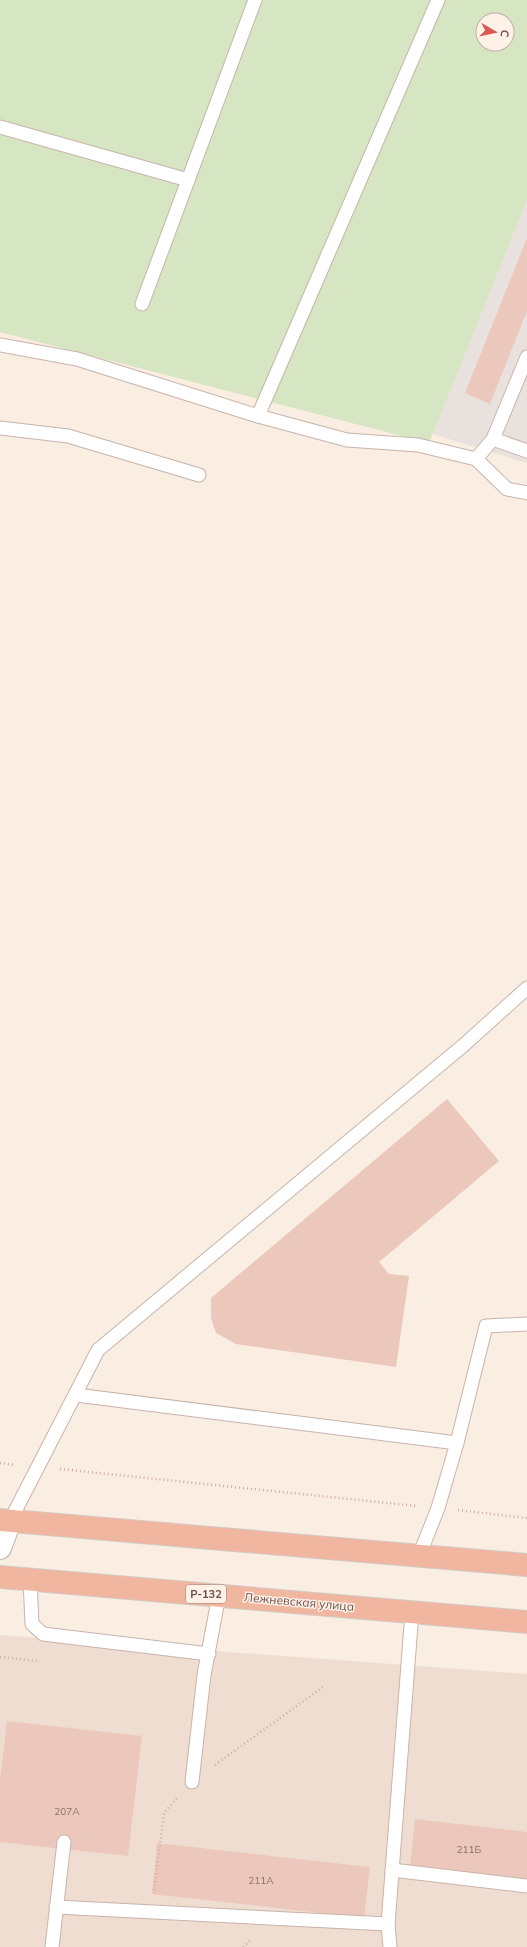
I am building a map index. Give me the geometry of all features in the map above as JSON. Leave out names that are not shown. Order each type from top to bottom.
[{"type":"highway","points":[[5,1520],[527,1565]]},
{"type":"highway","name":"Лежневская улица","points":[[0,1577],[527,1622]]},
{"type":"street","points":[[0,1548],[5,1520]]},
{"type":"lane","points":[[142,304],[255,0]]},
{"type":"lane","points":[[258,416],[438,0]]},
{"type":"lane","points":[[0,127],[188,180]]},
{"type":"lane","points":[[0,345],[77,359],[258,416],[347,440],[418,445],[476,459],[507,489],[527,493]]},
{"type":"lane","points":[[476,459],[493,439],[527,357]]},
{"type":"lane","points":[[0,428],[68,436],[199,475]]},
{"type":"lane","points":[[493,439],[527,451]]},
{"type":"lane","points":[[5,1520],[37,1467],[76,1395],[98,1350],[465,1044],[527,988]]},
{"type":"lane","points":[[419,1556],[438,1508],[457,1442],[486,1326],[527,1324]]},
{"type":"lane","points":[[76,1395],[457,1442]]},
{"type":"lane","points":[[30,1579],[32,1624],[43,1634],[208,1654]]},
{"type":"lane","points":[[192,1782],[204,1675],[219,1595]]},
{"type":"lane","points":[[390,1947],[388,1924],[412,1612]]},
{"type":"lane","points":[[52,1947],[64,1842]]},
{"type":"lane","points":[[392,1870],[527,1886]]},
{"type":"lane","points":[[56,1907],[388,1924]]},
{"type":"path","points":[[0,1463],[527,1518]]},
{"type":"path","points":[[0,1657],[37,1661]]},
{"type":"shaded area","points":[[527,200],[527,463],[432,434]]},
{"type":"shaded area","points":[[0,1635],[527,1674],[527,1947],[0,1947]]},
{"type":"green space","points":[[0,0],[527,0],[527,200],[429,443],[0,332]]},
{"type":"building","points":[[527,238],[527,311],[490,404],[465,393]]},
{"type":"building","points":[[447,1099],[499,1161],[379,1262],[389,1274],[409,1276],[396,1367],[236,1344],[216,1333],[211,1318],[211,1298]]},
{"type":"building","points":[[7,1721],[142,1736],[128,1856],[0,1842],[0,1780]]},
{"type":"building","points":[[415,1819],[527,1832],[527,1879],[410,1866]]},
{"type":"building","points":[[157,1843],[370,1867],[364,1918],[152,1894]]}]
